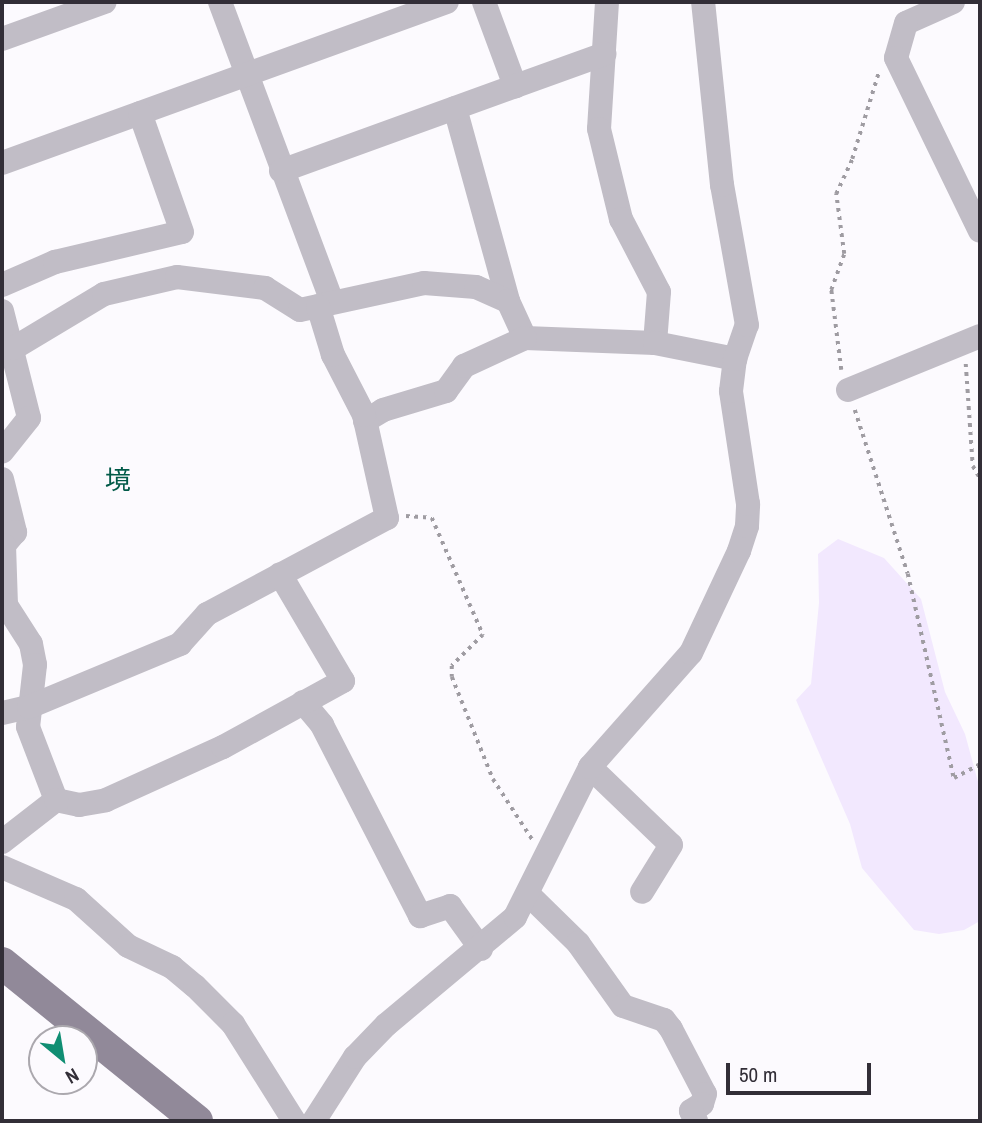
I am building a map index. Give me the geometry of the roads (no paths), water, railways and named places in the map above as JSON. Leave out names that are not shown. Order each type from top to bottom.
[{"type":"main road","points":[[2,963],[197,1121]]},
{"type":"street","points":[[2,39],[105,2]]},
{"type":"street","points":[[2,713],[29,707],[180,644],[207,614],[387,518],[365,421],[333,355],[325,304],[281,171],[220,2]]},
{"type":"street","points":[[2,163],[447,2]]},
{"type":"street","points":[[484,2],[515,86]]},
{"type":"street","points":[[607,2],[599,129],[621,219],[659,292],[654,343]]},
{"type":"street","points":[[314,1121],[355,1057],[386,1025],[481,949],[515,917],[529,895],[590,768],[691,653],[739,551],[748,504],[732,391],[735,359],[747,325],[722,185],[704,2]]},
{"type":"street","points":[[953,2],[906,23],[895,58],[980,232]]},
{"type":"street","points":[[281,171],[605,54]]},
{"type":"street","points":[[454,108],[508,301],[525,338]]},
{"type":"street","points":[[2,285],[55,262],[182,232],[139,113]]},
{"type":"street","points":[[14,348],[104,294],[155,280],[225,280],[265,288],[300,310],[424,282],[477,287],[508,301]]},
{"type":"street","points":[[2,311],[14,348],[29,418],[2,452]]},
{"type":"street","points":[[365,421],[383,410],[446,391],[464,366],[525,338],[654,343],[735,359]]},
{"type":"street","points":[[848,390],[972,339]]},
{"type":"street","points":[[2,479],[15,532],[4,545],[6,605],[31,644],[35,666],[27,727],[56,800]]},
{"type":"street","points":[[56,800],[79,805],[106,800],[223,747],[343,681],[280,574]]},
{"type":"street","points":[[303,702],[322,725],[420,916],[450,906],[481,949]]},
{"type":"street","points":[[590,768],[671,845],[642,892]]},
{"type":"street","points":[[2,842],[56,800]]},
{"type":"street","points":[[2,867],[76,899],[128,946],[172,967],[195,986],[233,1024],[294,1121]]},
{"type":"street","points":[[529,895],[578,943],[623,1006],[664,1020],[671,1029],[705,1094],[702,1104],[691,1111],[696,1121]]},
{"type":"district","name":"境","points":[[118,480]]}]
